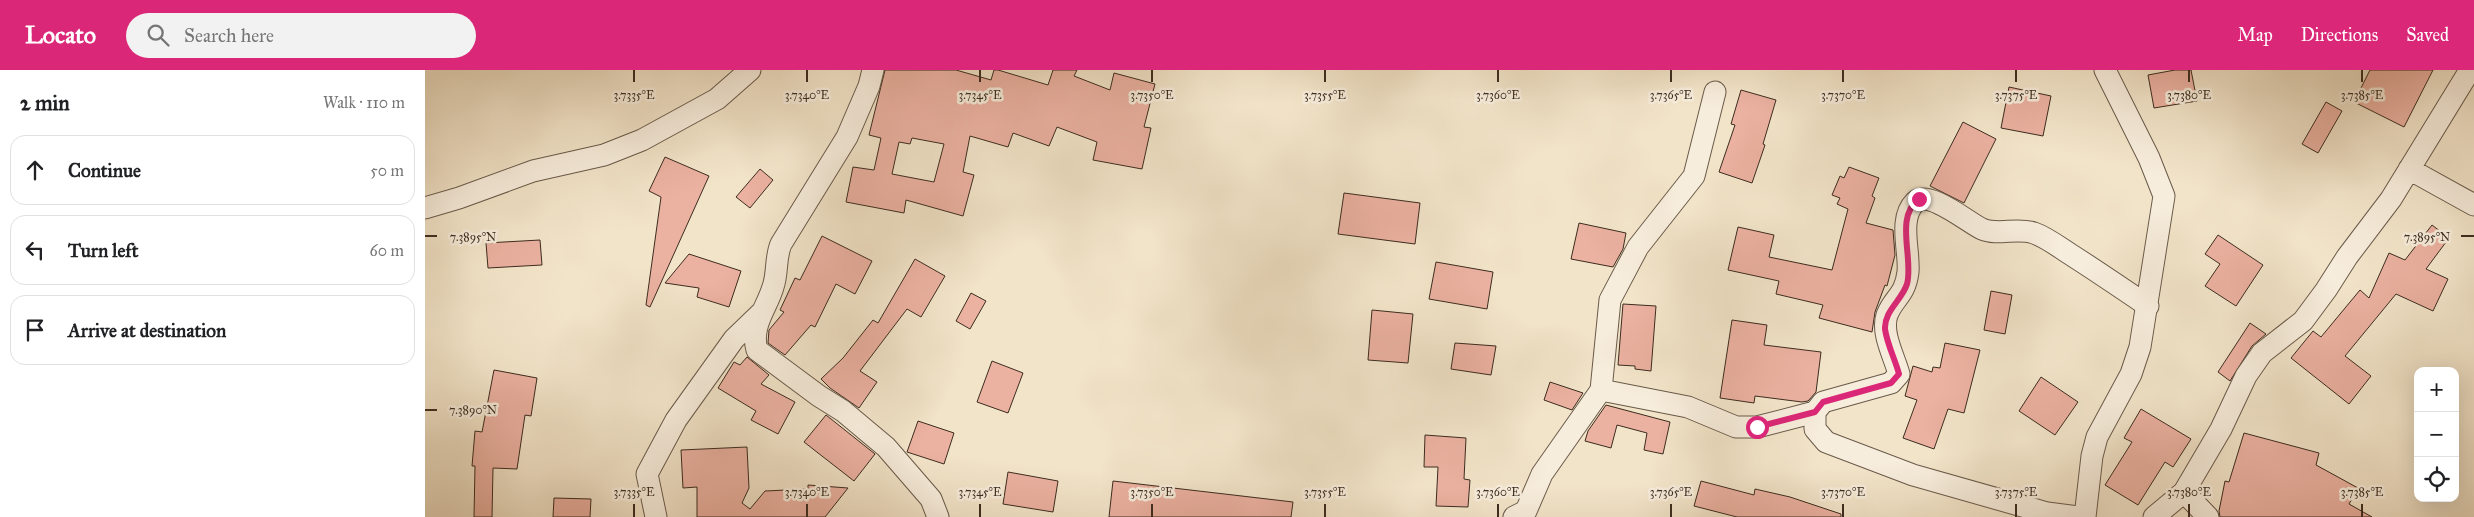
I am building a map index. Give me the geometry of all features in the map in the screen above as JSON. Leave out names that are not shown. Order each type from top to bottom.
[{"type":"street","points":[[425,208],[459,198],[533,171],[604,155],[642,140],[717,99],[750,70]]},
{"type":"street","points":[[873,70],[869,86],[847,138],[781,244],[777,254],[773,286],[762,311],[755,334],[757,350],[819,396],[843,410],[886,447],[931,499],[939,517]]},
{"type":"street","points":[[2085,517],[2092,456],[2097,437],[2131,374],[2148,306],[2164,196],[2149,158],[2105,70]]},
{"type":"street","points":[[2154,517],[2184,492],[2221,428],[2251,368],[2262,353],[2303,320],[2391,199],[2470,70]]},
{"type":"street","points":[[1514,517],[1526,510],[1542,474],[1601,390],[1610,300],[1638,246],[1695,176],[1715,92]]},
{"type":"street","points":[[2409,169],[2474,205]]},
{"type":"street","points":[[1601,390],[1688,407],[1736,427],[1757,427],[1815,412],[1823,402],[1891,383],[1899,374],[1885,328],[1888,314],[1907,285],[1906,225],[1911,208],[1919,199],[1927,199],[1947,207],[1983,230],[1996,232],[2025,230],[2046,238],[2148,306]]},
{"type":"street","points":[[656,517],[647,474],[676,420],[734,339],[762,311]]},
{"type":"street","points":[[1815,412],[1815,429],[1826,442],[1913,475],[2047,513],[2078,517]]},
{"type":"street","points":[[2184,492],[2208,517]]},
{"type":"building","points":[[885,70],[956,70],[991,80],[994,70],[998,70],[1048,85],[1053,70],[1077,70],[1074,76],[1110,90],[1114,73],[1155,84],[1144,127],[1151,128],[1142,169],[1093,160],[1097,142],[1057,127],[1049,146],[1013,133],[1008,147],[970,136],[963,172],[974,175],[963,216],[906,200],[904,213],[846,202],[853,167],[874,170],[881,138],[869,135]],"holes":[[[912,138],[944,144],[934,182],[892,174],[899,142],[910,144]]]},
{"type":"building","points":[[2175,70],[2191,70],[2197,101],[2154,108],[2148,75]]},
{"type":"building","points":[[2370,70],[2433,70],[2404,127],[2354,102]]},
{"type":"building","points":[[2009,87],[2051,96],[2043,136],[2001,128]]},
{"type":"building","points":[[1741,90],[1776,100],[1763,144],[1765,145],[1752,183],[1719,172],[1735,125],[1731,124]]},
{"type":"building","points":[[2326,102],[2342,111],[2318,153],[2302,144]]},
{"type":"building","points":[[1963,122],[1996,139],[1964,203],[1930,186]]},
{"type":"building","points":[[665,157],[709,176],[650,307],[646,305],[661,197],[649,191]]},
{"type":"building","points":[[1849,167],[1879,178],[1872,196],[1875,198],[1866,223],[1893,230],[1895,255],[1887,286],[1885,285],[1875,312],[1872,332],[1819,318],[1823,305],[1776,294],[1779,281],[1728,270],[1738,227],[1774,235],[1769,257],[1832,270],[1848,209],[1837,204],[1840,198],[1832,195],[1840,176],[1844,178]]},
{"type":"building","points":[[760,169],[773,180],[750,208],[736,197]]},
{"type":"building","points":[[1344,193],[1420,203],[1415,244],[1338,234]]},
{"type":"building","points":[[1579,223],[1626,233],[1623,249],[1613,267],[1571,259]]},
{"type":"building","points":[[2432,225],[2449,238],[2426,269],[2448,279],[2433,311],[2396,294],[2345,356],[2371,376],[2349,404],[2291,358],[2313,331],[2321,337],[2360,290],[2369,298],[2389,253],[2405,260]]},
{"type":"building","points":[[2218,235],[2263,265],[2236,306],[2205,286],[2220,264],[2205,254]]},
{"type":"building","points":[[822,236],[872,261],[855,294],[836,284],[815,327],[811,325],[785,355],[768,343],[769,330],[784,312],[780,310],[795,278],[800,280]]},
{"type":"building","points":[[540,240],[542,265],[488,268],[486,243]]},
{"type":"building","points":[[689,254],[741,271],[729,307],[697,297],[699,288],[665,283]]},
{"type":"building","points":[[915,259],[945,276],[921,317],[907,309],[860,371],[877,382],[859,408],[830,388],[821,379],[843,358],[873,320],[878,323]]},
{"type":"building","points":[[1436,262],[1493,272],[1487,309],[1429,299]]},
{"type":"building","points":[[1991,291],[2012,295],[2005,334],[1984,330]]},
{"type":"building","points":[[971,293],[986,301],[970,329],[956,321]]},
{"type":"building","points":[[1623,304],[1656,306],[1651,371],[1635,369],[1635,366],[1618,365]]},
{"type":"building","points":[[1372,310],[1413,314],[1408,363],[1368,360]]},
{"type":"building","points":[[1732,320],[1767,325],[1764,345],[1821,352],[1816,392],[1808,401],[1802,402],[1755,396],[1754,403],[1720,398]]},
{"type":"building","points":[[2250,323],[2266,334],[2252,346],[2230,381],[2218,372]]},
{"type":"building","points":[[1455,343],[1496,346],[1491,375],[1451,369]]},
{"type":"building","points":[[1945,343],[1980,350],[1964,413],[1948,409],[1934,449],[1903,438],[1917,400],[1905,396],[1913,366],[1932,372],[1933,367],[1940,368]]},
{"type":"building","points":[[747,357],[769,375],[761,384],[795,402],[778,434],[751,420],[756,411],[718,388],[734,362],[740,365]]},
{"type":"building","points":[[992,361],[1023,373],[1008,413],[977,402]]},
{"type":"building","points":[[494,370],[537,378],[531,416],[525,415],[517,469],[493,468],[492,517],[474,517],[475,466],[472,466],[475,431],[482,432]]},
{"type":"building","points":[[2041,377],[2078,402],[2055,435],[2019,411]]},
{"type":"building","points":[[1550,382],[1583,393],[1572,410],[1544,400]]},
{"type":"building","points":[[1606,405],[1670,422],[1663,454],[1644,450],[1647,433],[1617,425],[1611,448],[1585,441],[1588,431]]},
{"type":"building","points":[[2141,409],[2191,439],[2173,467],[2165,462],[2138,505],[2105,485],[2132,442],[2124,438]]},
{"type":"building","points":[[826,415],[875,454],[854,481],[804,442]]},
{"type":"building","points":[[918,421],[954,433],[944,464],[907,452]]},
{"type":"building","points":[[2244,433],[2319,453],[2316,465],[2358,488],[2349,504],[2372,517],[2220,517],[2219,511],[2225,481],[2229,482]]},
{"type":"building","points":[[1425,435],[1466,438],[1464,479],[1470,480],[1468,507],[1436,506],[1438,467],[1424,467]]},
{"type":"building","points":[[747,447],[749,488],[742,503],[750,509],[765,491],[808,489],[808,485],[848,488],[825,517],[697,517],[697,487],[683,488],[681,450]]},
{"type":"building","points":[[1008,472],[1058,481],[1053,512],[1003,504]]},
{"type":"building","points":[[1113,481],[1293,502],[1291,517],[1109,517]]},
{"type":"building","points":[[1701,481],[1754,495],[1755,489],[1790,497],[1841,514],[1841,517],[1737,517],[1694,506]]},
{"type":"building","points":[[554,498],[591,499],[590,517],[553,517]]},
{"type":"route","points":[[1757,427],[1815,412],[1823,402],[1875,389],[1891,383],[1899,374],[1885,328],[1888,314],[1899,300],[1907,285],[1906,225],[1914,202],[1919,199]]}]
